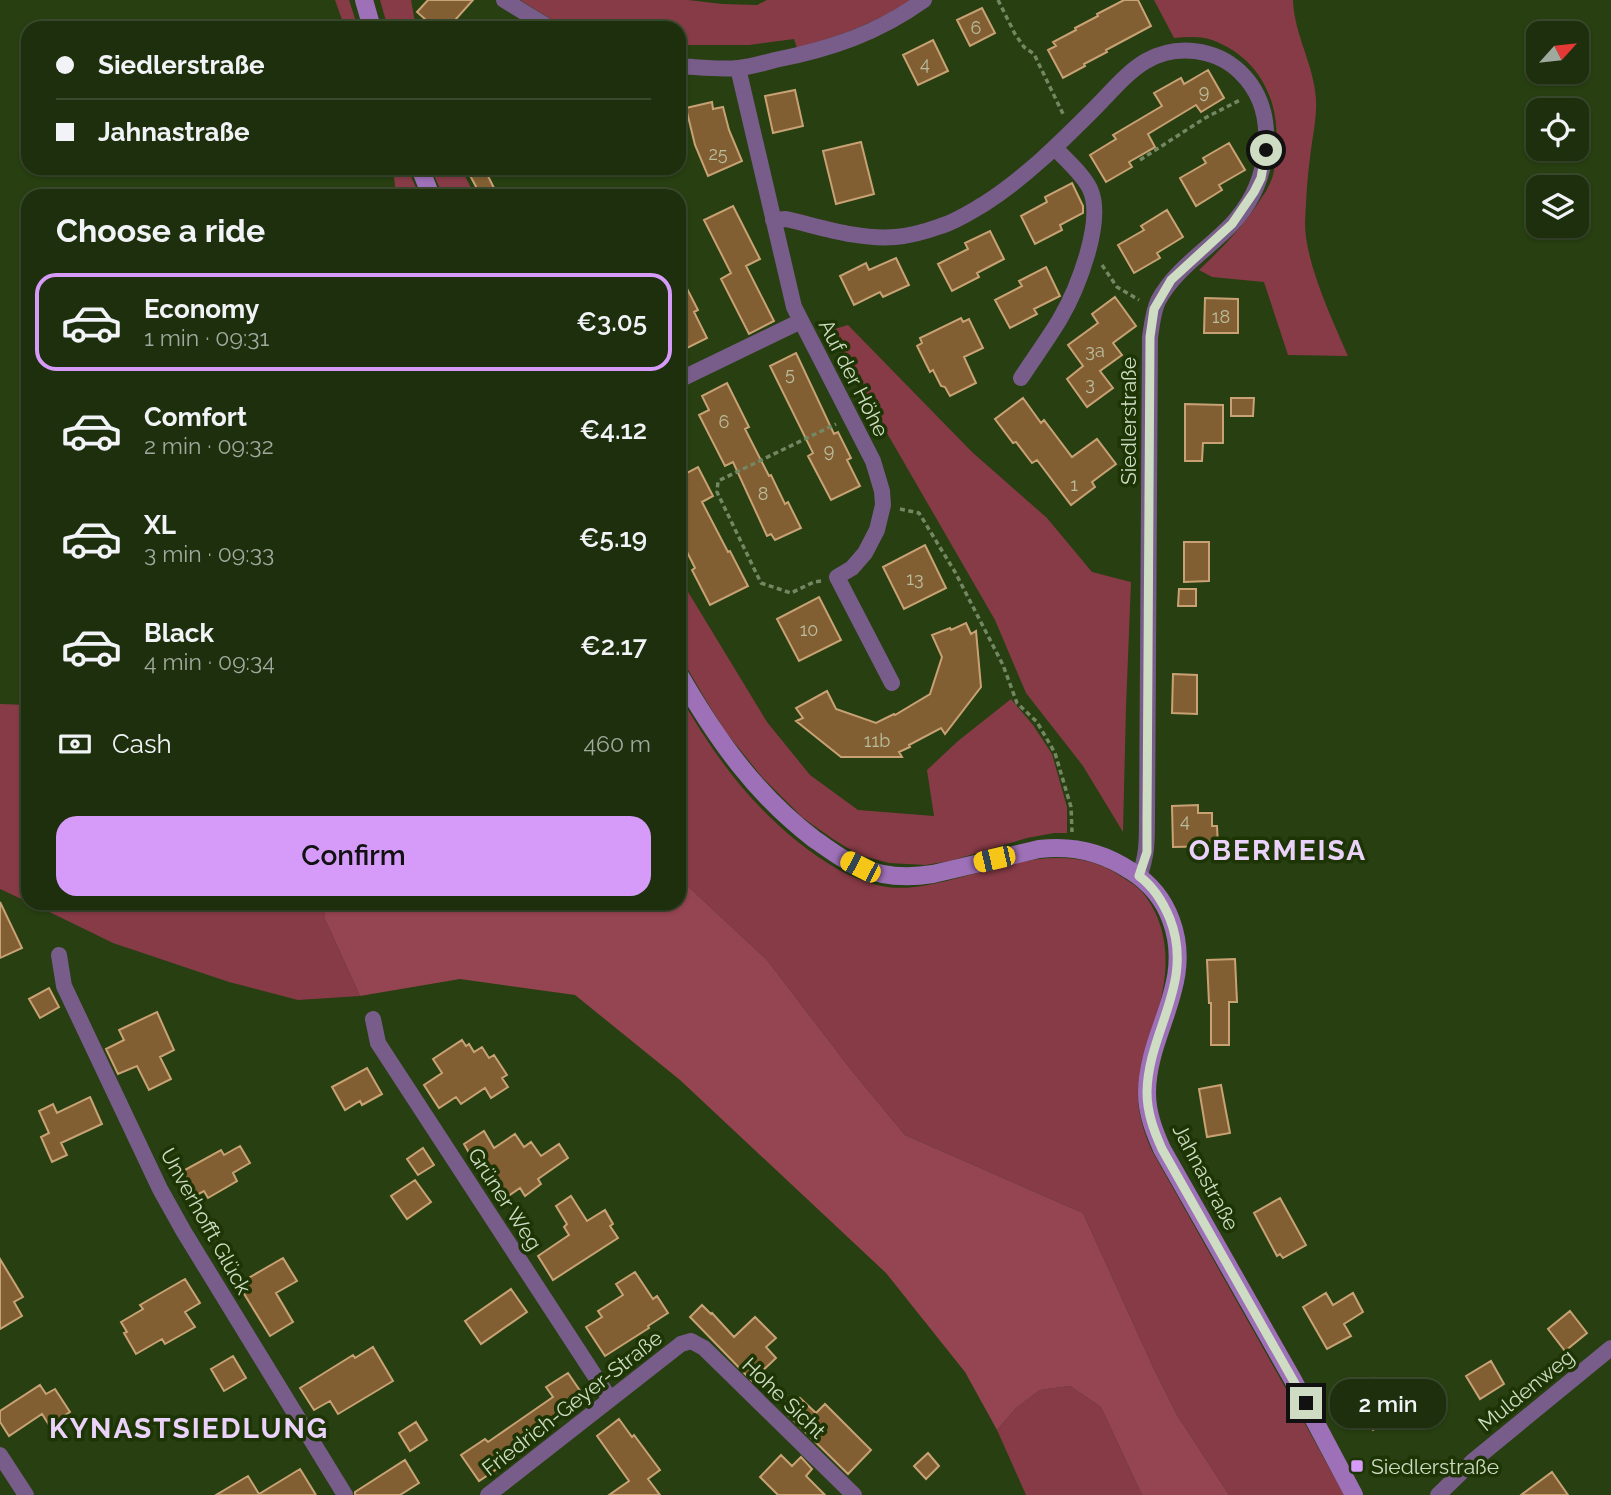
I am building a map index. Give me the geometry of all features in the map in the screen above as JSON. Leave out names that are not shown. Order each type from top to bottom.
[{"type":"street","points":[[364,0],[370,21]]},
{"type":"street","points":[[504,0],[538,21]]},
{"type":"street","points":[[686,66],[738,68],[806,54],[844,43],[880,27],[924,0]]},
{"type":"street","name":"Siedlerstraße","points":[[773,220],[786,219],[864,236],[896,237],[943,226],[1008,188],[1055,148],[1129,74],[1147,61],[1167,54],[1188,50],[1216,57],[1237,69],[1256,92],[1265,116],[1266,137],[1262,169],[1254,192],[1232,224],[1171,280],[1154,309],[1150,337],[1147,852],[1139,876]]},
{"type":"street","name":"Auf der Höhe","points":[[738,68],[790,292],[801,321],[873,461],[882,491],[883,505],[877,530],[865,553],[852,568],[837,576]]},
{"type":"street","points":[[1021,378],[1060,318],[1075,286],[1095,224],[1090,188],[1055,148]]},
{"type":"street","points":[[686,377],[801,321]]},
{"type":"street","points":[[837,576],[892,683]]},
{"type":"street","name":"Jahnastraße","points":[[686,686],[717,737],[754,783],[797,825],[840,857],[860,867],[916,877],[1055,847],[1093,852],[1118,862],[1148,883],[1168,913],[1178,962],[1172,998],[1149,1074],[1147,1094],[1150,1121],[1162,1149],[1293,1380],[1354,1495]]},
{"type":"street","name":"Unverhofft Glück","points":[[59,955],[64,985],[160,1189],[345,1495]]},
{"type":"street","name":"Grüner Weg","points":[[373,1019],[378,1043],[610,1399]]},
{"type":"street","name":"Hohe Sicht","points":[[681,1344],[691,1341],[704,1348],[853,1495]]},
{"type":"street","name":"Friedrich-Geyer-Straße","points":[[488,1495],[681,1344]]},
{"type":"street","name":"Muldenweg","points":[[1438,1495],[1473,1461],[1611,1348]]},
{"type":"street","points":[[0,1455],[26,1495]]},
{"type":"path","points":[[998,0],[1015,34],[1024,47],[1034,54],[1065,117]]},
{"type":"path","points":[[1140,160],[1205,118],[1256,92]]},
{"type":"path","points":[[1086,254],[1100,261],[1117,287],[1154,309]]},
{"type":"path","points":[[837,576],[814,582],[791,593],[761,583],[717,492],[718,481],[850,417]]},
{"type":"path","points":[[883,505],[919,513],[955,572],[1003,666],[1017,702],[1037,722],[1055,752],[1071,807],[1072,848]]},
{"type":"shaded area","points":[[335,0],[349,0],[356,21],[342,21]]},
{"type":"shaded area","points":[[380,0],[411,0],[415,21],[386,21]]},
{"type":"shaded area","points":[[520,0],[688,0],[757,5],[767,0],[911,0],[856,28],[797,48],[794,39],[749,45],[686,45],[686,21],[554,21]]},
{"type":"shaded area","points":[[1154,0],[1293,0],[1316,99],[1307,190],[1306,238],[1320,290],[1348,356],[1288,355],[1264,282],[1212,277],[1199,270],[1240,227],[1268,187],[1275,164],[1275,116],[1264,84],[1243,58],[1212,40],[1198,37],[1174,38]]},
{"type":"shaded area","points":[[394,175],[410,175],[417,189],[394,189]]},
{"type":"shaded area","points":[[434,175],[464,175],[472,189],[440,189]]},
{"type":"shaded area","points":[[848,325],[972,452],[1047,518],[1092,572],[1131,582],[1123,832],[1083,766],[1026,693],[995,620],[828,331]]},
{"type":"shaded area","points":[[686,589],[767,722],[810,775],[858,810],[934,816],[927,770],[958,741],[1011,699],[1052,754],[1067,807],[1067,833],[1027,838],[950,861],[925,865],[889,863],[859,855],[803,818],[762,777],[725,731],[686,666]]},
{"type":"shaded area","points":[[0,704],[21,705],[21,899],[0,889]]},
{"type":"shaded area","points":[[686,706],[731,774],[762,809],[807,849],[858,879],[881,886],[918,887],[1018,863],[1060,858],[1082,860],[1102,866],[1138,888],[1154,910],[1160,924],[1165,954],[1164,984],[1139,1079],[1139,1107],[1145,1134],[1344,1495],[1229,1495],[1177,1415],[1083,1213],[905,1135],[767,960],[686,885]]},
{"type":"shaded area","points":[[686,885],[767,960],[905,1135],[1083,1213],[1177,1415],[1229,1495],[1142,1495],[1101,1407],[1070,1386],[1040,1390],[1016,1408],[997,1430],[965,1372],[886,1273],[680,1080],[575,995],[460,979],[360,996],[325,919],[325,910],[686,910]]},
{"type":"shaded area","points":[[45,910],[325,910],[325,919],[360,996],[298,1000],[229,982],[113,943]]},
{"type":"shaded area","points":[[1070,1386],[1101,1407],[1142,1495],[1026,1495],[997,1430],[1016,1408],[1040,1390]]},
{"type":"building","points":[[428,0],[473,0],[454,21],[427,21],[417,12]]},
{"type":"building","points":[[1124,0],[1138,0],[1151,26],[1106,50],[1107,52],[1063,78],[1048,50],[1056,46],[1053,42]]},
{"type":"building","points":[[982,8],[995,33],[970,46],[957,20]]},
{"type":"building","points":[[933,40],[948,71],[918,85],[903,55]]},
{"type":"building","points":[[1208,70],[1224,98],[1201,112],[1196,105],[1148,134],[1155,147],[1129,162],[1132,167],[1106,182],[1090,155],[1116,139],[1113,135],[1162,106],[1154,93],[1181,78],[1184,84]]},
{"type":"building","points":[[795,90],[803,126],[773,133],[765,96]]},
{"type":"building","points":[[712,102],[713,109],[723,107],[742,161],[708,176],[695,145],[686,108]]},
{"type":"building","points":[[861,142],[874,194],[836,204],[823,151]]},
{"type":"building","points":[[1229,143],[1245,170],[1219,185],[1222,190],[1196,206],[1180,178],[1206,163],[1203,158]]},
{"type":"building","points":[[470,175],[488,175],[494,189],[477,189]]},
{"type":"building","points":[[1072,183],[1083,206],[1083,213],[1060,225],[1062,230],[1035,244],[1021,216],[1047,202],[1045,197]]},
{"type":"building","points":[[733,206],[760,259],[746,266],[774,321],[749,334],[721,279],[731,273],[704,220]]},
{"type":"building","points":[[1167,210],[1183,237],[1157,253],[1160,258],[1134,273],[1118,245],[1144,230],[1141,226]]},
{"type":"building","points":[[990,231],[1004,259],[977,273],[979,277],[952,291],[938,264],[968,249],[965,243]]},
{"type":"building","points":[[896,258],[909,285],[883,297],[880,292],[854,305],[840,276],[866,263],[869,270]]},
{"type":"building","points":[[1046,267],[1060,296],[1034,309],[1037,314],[1010,328],[995,300],[1022,286],[1019,281]]},
{"type":"building","points":[[686,287],[698,310],[694,312],[707,338],[686,348]]},
{"type":"building","points":[[1115,297],[1136,326],[1113,343],[1122,355],[1100,371],[1113,388],[1087,407],[1067,379],[1083,366],[1068,345],[1098,323],[1092,314]]},
{"type":"building","points":[[1205,298],[1238,299],[1238,333],[1204,333]]},
{"type":"building","points":[[961,318],[963,322],[969,319],[983,348],[964,357],[976,383],[950,396],[933,370],[930,372],[917,346],[922,343],[920,338]]},
{"type":"building","points":[[796,353],[834,434],[838,432],[851,458],[847,460],[860,486],[831,500],[808,456],[813,453],[770,366]]},
{"type":"building","points":[[727,383],[749,427],[745,429],[769,476],[771,475],[785,504],[788,502],[801,528],[775,540],[771,534],[767,536],[733,462],[725,466],[699,415],[709,410],[702,396]]},
{"type":"building","points":[[1023,398],[1041,423],[1044,420],[1072,457],[1097,439],[1116,464],[1092,482],[1095,487],[1071,505],[1037,460],[1032,463],[995,419]]},
{"type":"building","points":[[1231,398],[1254,398],[1253,416],[1231,416]]},
{"type":"building","points":[[1185,404],[1223,405],[1223,443],[1203,443],[1202,461],[1185,461]]},
{"type":"building","points":[[698,467],[713,496],[702,502],[748,586],[710,605],[692,570],[695,568],[686,550],[686,473]]},
{"type":"building","points":[[1184,542],[1209,542],[1209,581],[1184,582]]},
{"type":"building","points":[[925,545],[946,588],[904,609],[883,567]]},
{"type":"building","points":[[1179,589],[1196,589],[1196,606],[1178,606]]},
{"type":"building","points":[[819,597],[841,640],[799,661],[777,619]]},
{"type":"building","points":[[966,623],[971,634],[976,631],[981,687],[945,734],[941,728],[909,745],[910,747],[899,752],[902,757],[841,757],[796,721],[803,718],[796,708],[827,691],[836,709],[876,723],[895,715],[930,694],[942,657],[932,635]]},
{"type":"building","points":[[1173,674],[1197,675],[1197,714],[1172,713]]},
{"type":"building","points":[[1198,805],[1198,813],[1212,813],[1212,826],[1217,826],[1218,846],[1173,847],[1172,806]]},
{"type":"building","points":[[0,902],[22,948],[0,958]]},
{"type":"building","points":[[1235,959],[1237,1002],[1229,1002],[1229,1045],[1211,1045],[1207,960]]},
{"type":"building","points":[[49,988],[59,1007],[40,1018],[29,999]]},
{"type":"building","points":[[157,1012],[174,1050],[160,1057],[171,1079],[149,1090],[137,1066],[118,1074],[106,1049],[124,1040],[119,1030]]},
{"type":"building","points":[[462,1040],[466,1046],[469,1044],[474,1052],[482,1047],[489,1058],[494,1055],[507,1075],[502,1078],[508,1087],[491,1098],[485,1088],[461,1104],[456,1097],[439,1108],[424,1085],[442,1073],[433,1059]]},
{"type":"building","points":[[367,1068],[382,1094],[362,1105],[360,1101],[345,1110],[332,1087]]},
{"type":"building","points":[[1221,1085],[1230,1133],[1207,1137],[1199,1089]]},
{"type":"building","points":[[90,1097],[102,1124],[61,1143],[67,1155],[52,1162],[41,1137],[49,1133],[39,1111],[53,1104],[57,1113]]},
{"type":"building","points":[[484,1131],[494,1148],[515,1134],[524,1147],[531,1142],[541,1156],[559,1144],[568,1158],[538,1179],[541,1184],[525,1196],[520,1188],[504,1199],[464,1144]]},
{"type":"building","points":[[240,1146],[250,1163],[233,1173],[237,1181],[208,1198],[204,1191],[187,1200],[174,1176],[221,1150],[224,1155]]},
{"type":"building","points":[[423,1148],[434,1165],[418,1175],[407,1159]]},
{"type":"building","points":[[415,1180],[431,1202],[407,1219],[391,1196]]},
{"type":"building","points":[[571,1196],[587,1221],[605,1210],[613,1224],[610,1226],[618,1238],[553,1280],[538,1256],[569,1235],[564,1227],[567,1224],[556,1206]]},
{"type":"building","points":[[1280,1198],[1306,1245],[1283,1258],[1280,1254],[1277,1256],[1254,1213]]},
{"type":"building","points":[[283,1258],[297,1281],[276,1293],[293,1322],[270,1336],[238,1284]]},
{"type":"building","points":[[0,1259],[23,1297],[14,1302],[22,1316],[0,1329]]},
{"type":"building","points":[[635,1272],[653,1299],[657,1296],[668,1313],[605,1356],[586,1327],[602,1317],[598,1311],[623,1295],[616,1284]]},
{"type":"building","points":[[185,1279],[200,1303],[185,1312],[195,1327],[165,1344],[162,1339],[136,1354],[121,1322],[143,1309],[140,1305]]},
{"type":"building","points":[[511,1289],[527,1312],[481,1344],[465,1321]]},
{"type":"building","points":[[1326,1293],[1333,1305],[1353,1293],[1363,1312],[1344,1324],[1351,1336],[1327,1349],[1303,1307]]},
{"type":"building","points":[[702,1305],[734,1337],[755,1317],[776,1338],[766,1347],[776,1358],[752,1381],[690,1317]]},
{"type":"building","points":[[1570,1311],[1587,1333],[1565,1351],[1548,1329]]},
{"type":"building","points":[[373,1347],[393,1381],[338,1414],[330,1401],[314,1410],[300,1388],[353,1355],[355,1358]]},
{"type":"building","points":[[233,1356],[246,1378],[224,1391],[211,1369]]},
{"type":"building","points":[[1491,1361],[1504,1384],[1480,1399],[1466,1376]]},
{"type":"building","points":[[568,1373],[587,1401],[499,1459],[503,1465],[479,1481],[461,1455],[485,1439],[488,1442],[553,1397],[546,1387]]},
{"type":"building","points":[[1375,1378],[1396,1417],[1373,1430],[1352,1391]]},
{"type":"building","points":[[40,1385],[46,1394],[55,1389],[70,1412],[49,1425],[42,1414],[9,1436],[0,1422],[0,1411]]},
{"type":"building","points":[[800,1398],[816,1413],[825,1404],[871,1450],[848,1474],[786,1413]]},
{"type":"building","points":[[619,1419],[660,1470],[648,1479],[660,1495],[609,1495],[629,1481],[597,1436]]},
{"type":"building","points":[[416,1422],[427,1440],[410,1451],[399,1433]]},
{"type":"building","points":[[928,1453],[939,1466],[926,1479],[914,1466]]},
{"type":"building","points":[[781,1455],[792,1466],[801,1457],[812,1469],[806,1476],[825,1495],[778,1495],[760,1477]]},
{"type":"building","points":[[405,1460],[419,1483],[400,1495],[355,1495],[355,1492]]},
{"type":"building","points":[[300,1469],[316,1495],[216,1495],[248,1476],[259,1494]]},
{"type":"building","points":[[1552,1472],[1568,1495],[1521,1495]]},
{"type":"place","name":"Siedlerstraße","points":[[1357,1466]]},
{"type":"district","name":"OBERMEISA","points":[[1278,850]]},
{"type":"district","name":"KYNASTSIEDLUNG","points":[[189,1428]]},
{"type":"route","points":[[1266,150],[1261,178],[1232,224],[1171,280],[1154,309],[1150,337],[1147,852],[1139,876],[1156,893],[1168,913],[1178,962],[1172,998],[1149,1074],[1147,1094],[1150,1121],[1162,1149],[1306,1403]]}]
